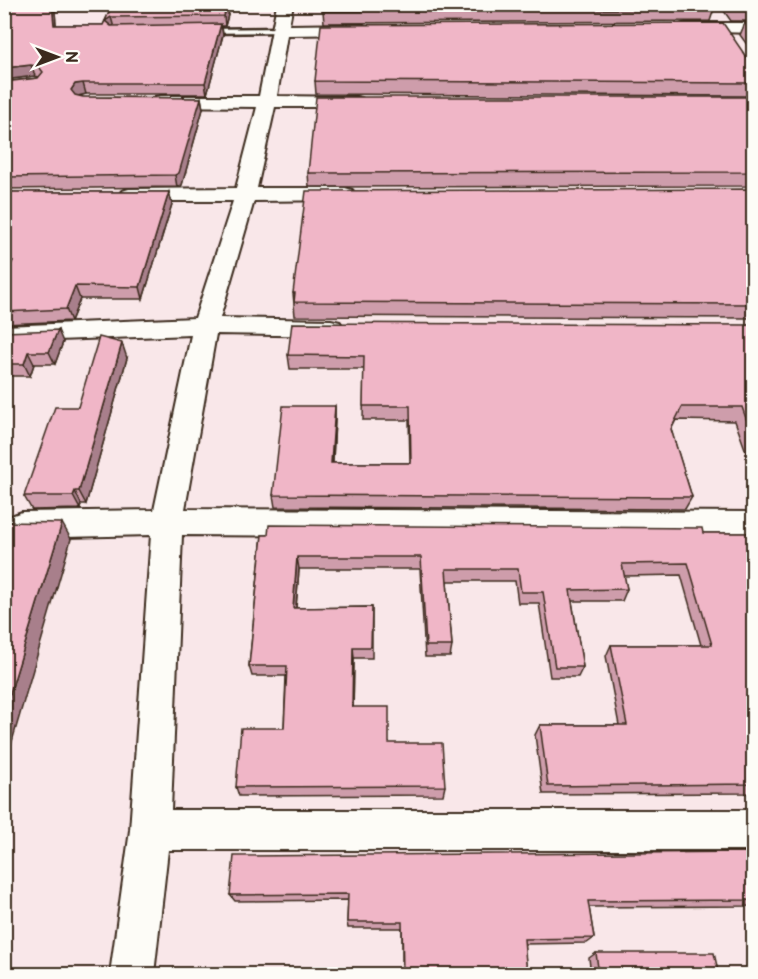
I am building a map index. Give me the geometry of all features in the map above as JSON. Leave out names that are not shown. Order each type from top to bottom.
[{"type":"street","points":[[4,10],[59,4]]},
{"type":"street","points":[[714,12],[736,45]]},
{"type":"street","points":[[132,975],[150,830],[167,522],[205,326],[244,195],[267,102],[283,17],[377,29]]},
{"type":"street","points":[[665,28],[753,28]]},
{"type":"street","points":[[142,101],[374,102]]},
{"type":"street","points":[[113,195],[363,194]]},
{"type":"street","points":[[4,334],[205,326],[355,328]]},
{"type":"street","points":[[22,525],[167,522],[753,525]]},
{"type":"street","points":[[150,830],[753,830]]},
{"type":"lane","points":[[198,31],[283,17]]},
{"type":"building","points":[[52,4],[54,25],[103,25],[113,4],[227,4],[224,16],[111,17],[105,21],[111,26],[221,24],[205,83],[83,83],[75,84],[71,90],[75,95],[83,97],[201,98],[179,173],[175,175],[4,177],[4,82],[38,78],[43,72],[39,67],[31,65],[4,68],[4,6]]},
{"type":"building","points":[[323,4],[711,4],[714,9],[323,11]]},
{"type":"building","points":[[732,4],[753,4],[753,9],[735,9]]},
{"type":"building","points":[[723,23],[753,64],[753,83],[315,81],[321,25]]},
{"type":"building","points":[[745,23],[753,23],[753,35]]},
{"type":"building","points":[[316,97],[753,97],[753,172],[308,173]]},
{"type":"building","points":[[753,189],[753,304],[294,302],[295,293],[293,293],[306,191]]},
{"type":"building","points":[[4,192],[169,192],[140,287],[75,286],[66,309],[4,312],[4,278],[13,261],[4,261]]},
{"type":"building","points":[[292,323],[753,325],[753,438],[742,407],[682,407],[671,429],[692,497],[273,495],[283,406],[335,406],[331,463],[411,463],[410,406],[363,406],[364,356],[288,355]]},
{"type":"building","points":[[58,330],[49,352],[28,352],[24,364],[4,364],[4,332]]},
{"type":"building","points":[[99,337],[122,343],[79,491],[75,491],[73,496],[24,496],[55,407],[78,407]]},
{"type":"building","points":[[4,522],[62,523],[4,713]]},
{"type":"building","points":[[269,525],[702,528],[703,533],[753,533],[753,784],[548,786],[540,725],[627,725],[611,645],[712,645],[688,563],[622,564],[627,589],[570,590],[583,667],[555,667],[543,592],[521,592],[518,569],[446,569],[452,646],[426,646],[421,557],[297,557],[293,608],[372,607],[371,647],[353,647],[352,707],[389,707],[389,743],[442,743],[445,786],[236,787],[241,728],[284,728],[287,666],[249,666],[262,535],[268,535]]},
{"type":"building","points":[[753,852],[753,900],[588,901],[594,938],[524,939],[527,975],[403,975],[402,922],[347,922],[348,894],[230,895],[234,856]]},
{"type":"building","points":[[596,953],[714,953],[719,975],[599,975]]}]
